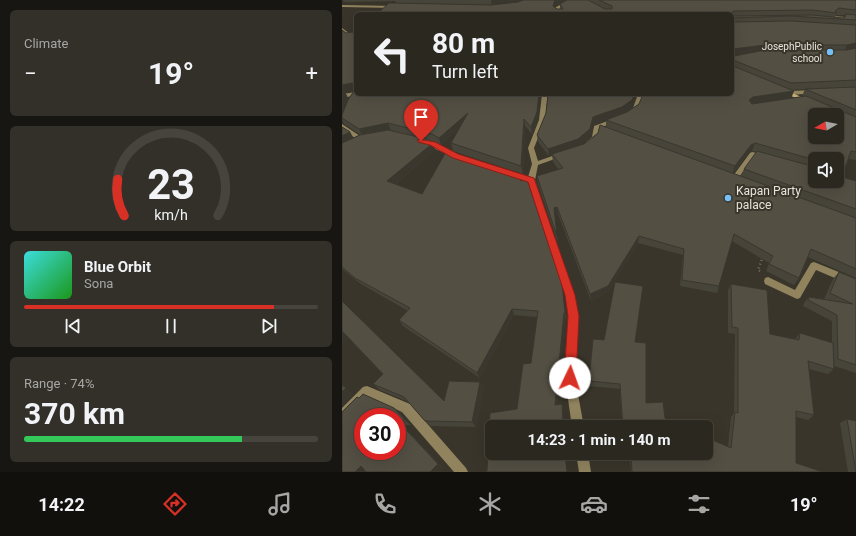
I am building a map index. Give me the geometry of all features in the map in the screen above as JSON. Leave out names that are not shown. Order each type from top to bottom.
[{"type":"main road","points":[[777,88],[812,103]]},
{"type":"street","points":[[558,12],[557,8],[574,0]]},
{"type":"street","points":[[342,6],[403,7]]},
{"type":"street","points":[[829,16],[856,19]]},
{"type":"street","points":[[832,21],[840,22],[836,17]]},
{"type":"street","points":[[342,29],[354,37]]},
{"type":"street","points":[[790,93],[819,92]]},
{"type":"street","points":[[342,96],[354,94]]},
{"type":"street","points":[[349,103],[354,96]]},
{"type":"street","points":[[545,96],[542,120],[531,148],[535,164],[531,180],[570,295],[573,316],[570,378],[577,420]]},
{"type":"street","points":[[596,127],[624,117],[636,109],[641,96]]},
{"type":"street","points":[[790,102],[806,100]]},
{"type":"street","points":[[342,126],[342,128],[358,141],[369,138]]},
{"type":"street","points":[[596,127],[611,132]]},
{"type":"street","points":[[581,149],[595,138],[596,127]]},
{"type":"street","points":[[417,140],[432,144],[463,158]]},
{"type":"street","points":[[535,164],[566,154]]},
{"type":"street","points":[[734,178],[752,154],[773,160]]},
{"type":"street","points":[[501,170],[531,180]]},
{"type":"street","points":[[768,281],[797,295],[814,265],[856,283]]},
{"type":"street","points":[[342,416],[367,391],[406,408],[462,472]]},
{"type":"street","points":[[583,460],[586,472]]},
{"type":"path","points":[[765,252],[758,270],[768,281]]},
{"type":"building","points":[[524,0],[555,0],[553,6],[557,9],[563,9],[560,4],[567,0],[588,0],[605,9],[612,9],[612,6],[599,0],[856,0],[856,10],[839,8],[835,11],[837,13],[812,10],[733,12],[379,12],[389,3],[491,5]]},
{"type":"building","points":[[845,14],[856,15],[856,20],[791,16],[734,18],[734,16],[812,15],[843,18],[846,16]]},
{"type":"building","points":[[791,21],[856,25],[856,43],[847,45],[765,45],[734,49],[734,22]]},
{"type":"building","points":[[342,30],[346,33],[354,32],[354,84],[352,83],[342,85]]},
{"type":"building","points":[[856,48],[856,80],[791,83],[734,60],[734,56],[765,50],[847,50]]},
{"type":"building","points":[[734,66],[794,91],[753,97],[749,100],[752,104],[806,96],[835,108],[808,108],[808,144],[844,144],[844,112],[856,117],[856,152],[851,151],[844,168],[844,152],[808,152],[808,158],[755,143],[751,145],[735,166],[606,120],[627,112],[639,104],[642,96],[734,96]]},
{"type":"building","points":[[856,87],[856,110],[805,89]]},
{"type":"building","points":[[354,91],[354,96],[539,96],[537,112],[531,127],[524,119],[521,166],[451,143],[468,113],[439,138],[432,134],[388,123],[359,129],[342,118],[348,100]]},
{"type":"building","points":[[548,96],[634,96],[632,100],[622,107],[593,117],[590,129],[578,139],[548,149],[537,135],[546,113]]},
{"type":"building","points":[[600,125],[856,218],[856,269],[811,249],[799,278],[769,264],[773,256],[734,234],[719,286],[682,280],[684,249],[639,236],[608,286],[590,294],[557,207],[554,208],[557,236],[537,176],[563,168],[552,154],[584,144],[598,133]]},
{"type":"building","points":[[342,127],[350,132],[342,136]]},
{"type":"building","points":[[388,130],[427,139],[433,143],[387,181],[422,194],[447,150],[521,174],[521,181],[527,179],[562,284],[565,312],[555,405],[562,404],[563,420],[490,420],[490,413],[517,409],[523,364],[531,363],[538,311],[512,309],[477,373],[399,320],[410,308],[355,278],[342,267],[342,143],[360,135]]},
{"type":"building","points":[[757,151],[808,165],[808,188],[844,188],[844,178],[856,181],[856,209],[744,169]]},
{"type":"building","points":[[839,272],[856,279],[856,365],[838,359],[837,315],[808,300],[809,297],[853,304],[830,293]]},
{"type":"building","points":[[615,282],[643,286],[635,342],[646,343],[646,403],[663,402],[665,418],[669,420],[623,420],[620,384],[589,381],[593,339],[604,340]]},
{"type":"building","points":[[731,284],[767,290],[770,334],[799,340],[800,333],[833,343],[834,369],[808,361],[814,415],[796,411],[796,463],[823,472],[632,472],[631,460],[713,460],[713,440],[731,448],[735,412],[738,413],[738,328],[732,327]]},
{"type":"building","points":[[342,301],[444,401],[449,381],[480,382],[472,422],[425,421],[404,397],[373,384],[383,374],[342,332]]},
{"type":"building","points":[[342,385],[346,388],[342,392]]},
{"type":"building","points":[[363,394],[394,408],[354,408],[354,460],[406,460],[406,430],[438,464],[430,472],[366,472],[361,466],[355,472],[342,472],[342,412],[357,397],[359,398]]},
{"type":"building","points":[[847,419],[856,421],[856,472]]},
{"type":"building","points":[[488,460],[566,460],[567,472],[486,472]]},
{"type":"place","name":"JosephPublic school","points":[[830,52]]},
{"type":"place","name":"Kapan Party palace","points":[[728,198]]},
{"type":"route","points":[[421,141],[432,144],[455,156],[531,180],[570,295],[573,316],[570,378]]}]
